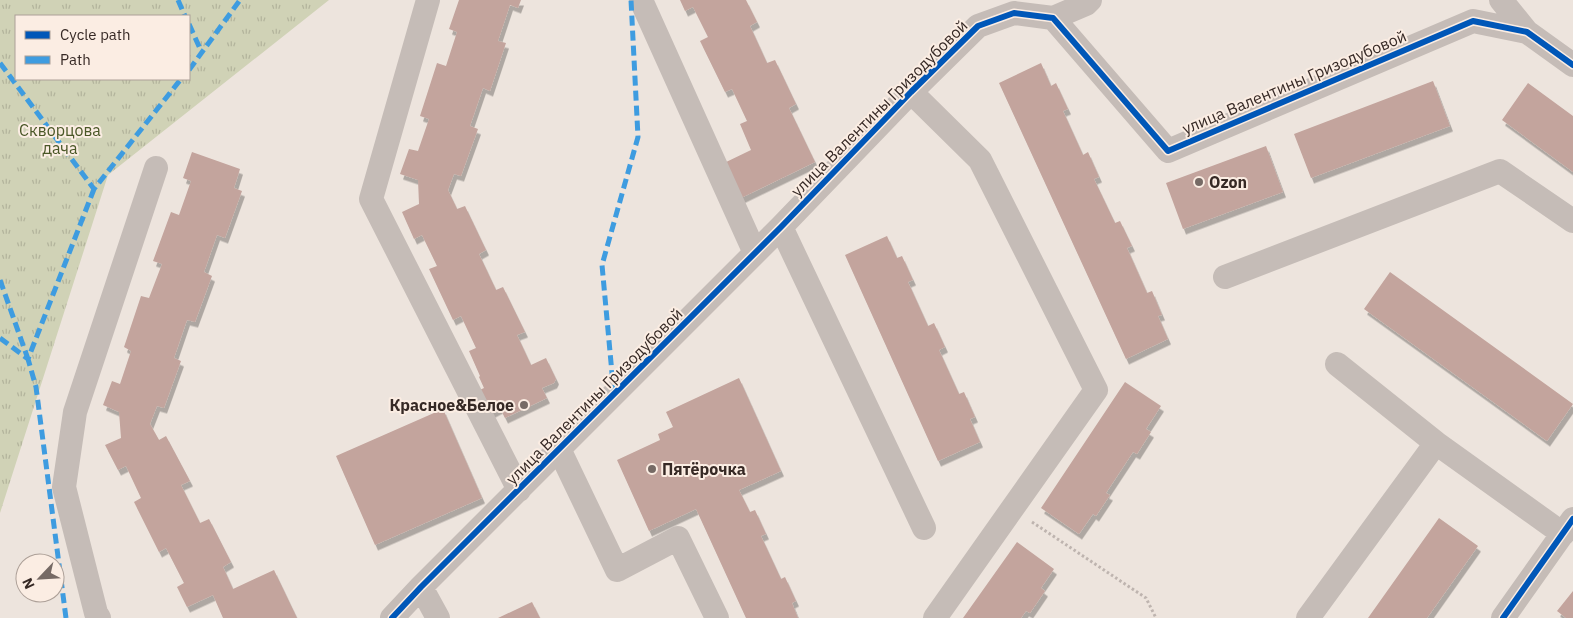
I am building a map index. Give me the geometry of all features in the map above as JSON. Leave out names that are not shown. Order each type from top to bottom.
[{"type":"street","points":[[428,0],[371,199],[519,490]]},
{"type":"street","points":[[641,0],[755,253]]},
{"type":"street","points":[[1053,18],[1086,4],[1090,0]]},
{"type":"street","points":[[1501,0],[1527,32]]},
{"type":"street","name":"улица Валентины Гризодубовой","points":[[392,618],[781,227],[911,92],[978,26],[1011,6],[1053,18],[1168,151],[1473,21],[1527,32],[1573,65]]},
{"type":"street","points":[[911,92],[980,160],[1096,390],[935,618]]},
{"type":"street","points":[[95,616],[64,487],[75,412],[156,168]]},
{"type":"street","points":[[1224,277],[1500,171],[1573,221]]},
{"type":"street","points":[[781,227],[924,528]]},
{"type":"street","points":[[1337,364],[1436,443],[1568,527],[1503,618]]},
{"type":"street","points":[[1308,618],[1436,443]]},
{"type":"street","points":[[560,450],[617,570],[678,538],[717,618]]},
{"type":"street","points":[[421,587],[438,618]]},
{"type":"path","points":[[1012,509],[1146,598],[1156,618]]},
{"type":"green space","name":"Скворцова дача","points":[[0,0],[329,0],[108,175],[0,513]]},
{"type":"building","points":[[459,0],[521,0],[518,8],[510,5],[498,41],[506,43],[490,91],[483,88],[470,126],[478,129],[461,176],[454,174],[448,190],[457,209],[465,206],[486,250],[479,254],[496,290],[503,287],[525,332],[517,335],[531,365],[546,358],[556,379],[554,383],[542,388],[547,398],[505,418],[500,408],[487,415],[473,393],[484,388],[469,351],[476,348],[461,316],[453,320],[429,269],[437,266],[422,235],[414,239],[402,212],[419,204],[418,180],[400,174],[409,149],[418,151],[429,119],[420,116],[437,63],[446,66],[457,32],[449,29]]},
{"type":"building","points":[[680,0],[746,0],[757,22],[750,26],[767,63],[775,60],[796,104],[789,108],[815,162],[739,199],[722,164],[751,150],[740,124],[747,121],[732,89],[725,92],[700,41],[708,37],[693,7],[685,11]]},
{"type":"building","points":[[1041,63],[1051,86],[1056,83],[1068,109],[1063,111],[1083,155],[1088,152],[1099,177],[1094,179],[1115,223],[1120,221],[1132,246],[1127,248],[1147,293],[1152,291],[1162,315],[1158,316],[1168,339],[1126,359],[999,83]]},
{"type":"building","points":[[1433,81],[1450,126],[1311,178],[1294,134]]},
{"type":"building","points":[[1528,83],[1573,116],[1573,172],[1502,120]]},
{"type":"building","points":[[1266,146],[1283,192],[1183,229],[1166,183]]},
{"type":"building","points":[[192,152],[240,169],[234,188],[242,191],[225,238],[217,235],[204,272],[212,276],[195,322],[187,320],[174,358],[181,361],[164,408],[157,406],[150,424],[159,440],[166,436],[190,481],[181,485],[200,523],[209,519],[231,562],[223,567],[233,589],[274,570],[297,618],[223,618],[213,595],[187,607],[177,587],[184,583],[166,548],[159,552],[134,502],[141,498],[126,466],[118,470],[105,445],[121,438],[119,412],[103,405],[112,381],[120,384],[131,351],[124,347],[141,296],[149,298],[162,264],[153,261],[171,212],[179,215],[191,181],[183,178]]},
{"type":"building","points":[[887,236],[897,258],[902,256],[913,280],[908,282],[928,326],[934,323],[945,347],[939,350],[959,394],[964,392],[975,417],[970,419],[980,442],[938,461],[845,255]]},
{"type":"building","points":[[1390,272],[1573,404],[1547,441],[1364,309]]},
{"type":"building","points":[[739,378],[781,471],[739,490],[750,512],[755,510],[766,534],[761,536],[781,579],[785,577],[796,601],[792,603],[798,618],[746,618],[696,509],[649,531],[617,460],[660,440],[658,434],[673,427],[666,412]]},
{"type":"building","points":[[1125,382],[1161,406],[1146,429],[1151,432],[1137,454],[1133,452],[1106,493],[1110,495],[1096,516],[1093,514],[1079,534],[1041,508]]},
{"type":"building","points":[[443,409],[482,498],[375,545],[336,456]]},
{"type":"building","points":[[1439,518],[1478,546],[1427,618],[1368,618]]},
{"type":"building","points":[[1017,542],[1054,569],[1041,588],[1045,591],[1030,613],[1026,611],[1021,618],[963,618]]},
{"type":"building","points":[[1573,591],[1573,618],[1566,618],[1557,611]]},
{"type":"building","points":[[532,602],[540,618],[498,618]]},
{"type":"marked path","points":[[178,0],[185,15]]},
{"type":"marked path","points":[[190,69],[240,0]]},
{"type":"marked path","points":[[614,395],[602,265],[638,137],[631,0]]},
{"type":"marked path","points":[[190,26],[202,53]]},
{"type":"marked path","points":[[0,63],[94,189],[180,80]]},
{"type":"marked path","points":[[66,618],[36,387],[28,359],[94,189]]},
{"type":"marked path","points":[[0,280],[28,359]]},
{"type":"marked path","points":[[0,338],[28,359]]},
{"type":"cycle path","points":[[392,618],[978,26],[1014,13],[1053,18],[1168,151],[1473,21],[1527,32],[1573,65]]},
{"type":"cycle path","points":[[1503,618],[1573,519]]},
{"type":"place","name":"Ozon","points":[[1199,182]]},
{"type":"place","name":"Красное&Белое","points":[[524,405]]},
{"type":"place","name":"Пятёрочка","points":[[652,469]]}]
